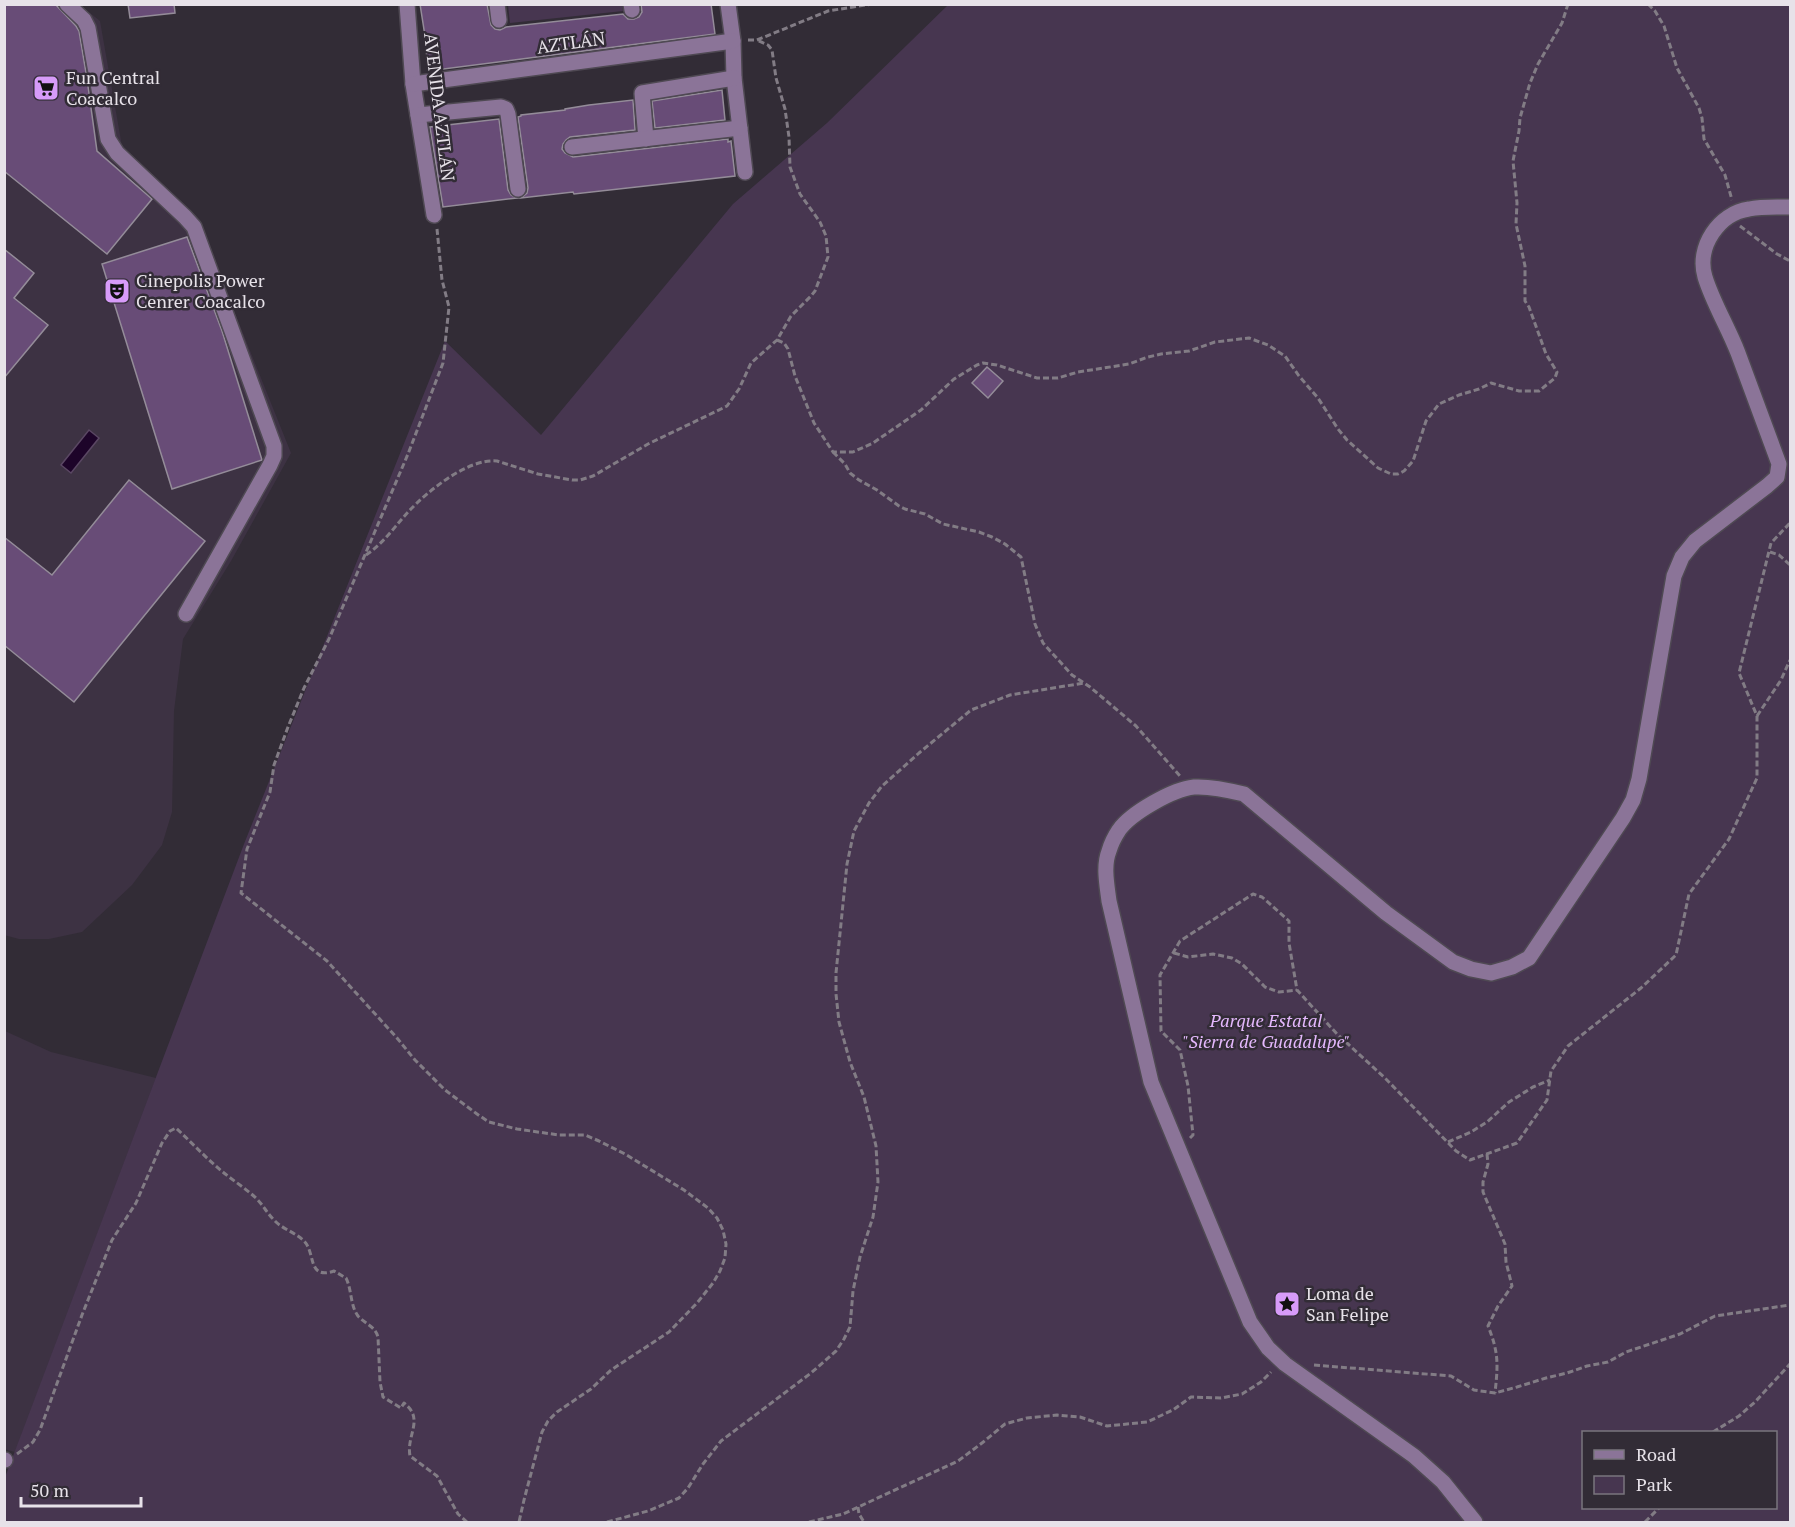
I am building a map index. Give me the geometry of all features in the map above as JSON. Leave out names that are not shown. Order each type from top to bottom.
[{"type":"street","points":[[67,4],[84,20],[88,28],[108,139],[112,147],[186,217],[198,234],[274,446],[274,456],[270,465],[186,614]]},
{"type":"street","name":"AVENIDA AZTLÁN","points":[[407,4],[413,84],[434,215]]},
{"type":"street","points":[[497,4],[499,20]]},
{"type":"street","points":[[728,4],[733,41],[734,78],[746,171]]},
{"type":"street","name":"AZTLÁN","points":[[413,84],[733,41]]},
{"type":"street","points":[[646,139],[642,93],[734,78]]},
{"type":"street","points":[[418,115],[501,107],[506,109],[518,189]]},
{"type":"street","points":[[572,147],[740,128]]},
{"type":"street","points":[[1475,1522],[1443,1482],[1414,1456],[1285,1364],[1268,1348],[1250,1322],[1151,1082],[1109,901],[1106,873],[1108,852],[1120,829],[1144,808],[1170,794],[1193,787],[1220,788],[1244,794],[1386,913],[1453,962],[1491,973],[1512,967],[1529,958],[1633,800],[1639,779],[1674,576],[1682,557],[1695,541],[1777,477],[1779,464],[1737,351],[1704,275],[1703,257],[1706,241],[1730,216],[1747,209],[1791,207]]},
{"type":"path","points":[[733,41],[757,40],[828,11],[872,4]]},
{"type":"path","points":[[833,452],[853,452],[873,444],[931,401],[954,379],[983,363],[997,365],[1037,378],[1058,378],[1078,372],[1129,364],[1161,354],[1189,351],[1215,342],[1242,338],[1262,342],[1285,356],[1347,440],[1372,464],[1391,474],[1398,474],[1409,467],[1416,455],[1426,421],[1439,404],[1446,400],[1491,383],[1525,392],[1539,391],[1555,378],[1557,372],[1546,354],[1529,307],[1525,302],[1525,266],[1516,224],[1517,203],[1513,161],[1520,118],[1530,84],[1538,64],[1562,23],[1568,4]]},
{"type":"path","points":[[1648,4],[1663,23],[1677,68],[1700,111],[1704,139],[1725,176],[1732,199],[1730,216],[1755,238],[1791,261]]},
{"type":"path","points":[[364,556],[375,548],[428,492],[470,466],[491,460],[537,474],[580,480],[593,476],[648,444],[727,406],[739,389],[751,363],[777,340],[791,316],[815,291],[828,249],[826,236],[800,194],[792,174],[785,109],[776,78],[772,50],[768,45],[757,40]]},
{"type":"path","points":[[434,215],[442,280],[449,307],[443,363],[408,454],[317,664],[304,688],[274,765],[270,792],[247,849],[241,893],[327,962],[415,1060],[445,1090],[477,1114],[489,1122],[531,1132],[585,1135],[625,1154],[678,1186],[708,1208],[717,1218],[723,1230],[726,1244],[725,1258],[720,1271],[705,1293],[679,1323],[658,1340],[645,1346],[611,1370],[591,1389],[557,1412],[548,1421],[542,1432],[519,1522]]},
{"type":"path","points":[[777,340],[784,343],[788,349],[795,376],[814,423],[850,473],[899,506],[925,514],[943,524],[992,537],[1021,557],[1029,589],[1031,610],[1039,637],[1072,675],[1136,726],[1177,774],[1193,787]]},
{"type":"path","points":[[1179,1150],[1193,1135],[1188,1086],[1180,1050],[1161,1031],[1160,975],[1180,941],[1253,894],[1262,897],[1289,921],[1289,943],[1297,990],[1337,1034],[1385,1078],[1456,1151],[1470,1160],[1517,1143],[1547,1100],[1551,1071],[1568,1046],[1641,988],[1676,955],[1689,894],[1729,838],[1757,778],[1757,716],[1739,673],[1771,543],[1791,523]]},
{"type":"path","points":[[1769,552],[1779,555],[1791,565]]},
{"type":"path","points":[[1757,716],[1781,680],[1791,660]]},
{"type":"path","points":[[607,1522],[679,1498],[721,1441],[811,1373],[836,1351],[850,1327],[853,1291],[860,1257],[873,1217],[878,1182],[876,1146],[864,1097],[850,1062],[839,1022],[836,980],[847,864],[854,831],[869,803],[882,786],[971,710],[1010,695],[1084,683]]},
{"type":"path","points":[[1173,953],[1188,957],[1212,954],[1232,958],[1242,964],[1265,987],[1279,992],[1297,990]]},
{"type":"path","points":[[1448,1142],[1472,1132],[1509,1102],[1533,1087],[1550,1080]]},
{"type":"path","points":[[5,1460],[33,1442],[40,1430],[112,1240],[136,1203],[162,1143],[170,1131],[176,1128],[222,1172],[257,1199],[274,1221],[303,1240],[318,1271],[328,1273],[334,1271],[346,1278],[356,1312],[376,1330],[383,1397],[401,1408],[404,1403],[413,1414],[415,1421],[409,1449],[410,1456],[437,1476],[458,1514],[467,1522]]},
{"type":"path","points":[[1486,1154],[1488,1164],[1482,1182],[1483,1192],[1505,1244],[1506,1262],[1512,1286],[1488,1326],[1495,1343],[1498,1362],[1495,1393]]},
{"type":"path","points":[[809,1522],[843,1514],[958,1461],[1005,1424],[1019,1419],[1065,1415],[1107,1426],[1147,1422],[1173,1410],[1191,1398],[1221,1398],[1242,1394],[1285,1364],[1451,1376],[1474,1390],[1495,1393],[1587,1366],[1602,1364],[1680,1334],[1715,1316],[1791,1305]]},
{"type":"path","points":[[1715,1431],[1739,1416],[1755,1402],[1791,1364]]},
{"type":"path","points":[[858,1507],[864,1522]]},
{"type":"path","points":[[1645,1522],[1658,1509]]},
{"type":"shaded area","points":[[4,5],[80,5],[100,21],[123,152],[196,216],[291,453],[231,561],[183,639],[174,711],[172,812],[162,845],[132,885],[82,932],[49,939],[19,939],[4,935]]},
{"type":"shaded area","points":[[89,430],[99,438],[71,473],[61,465]]},
{"type":"shaded area","points":[[5,1031],[51,1052],[156,1078],[15,1452],[4,1449]]},
{"type":"green space","points":[[508,5],[622,5],[623,11],[510,23]]},
{"type":"green space","name":"Parque Estatal \"Sierra de Guadalupe\"","points":[[948,5],[1790,5],[1790,1522],[5,1522],[4,1480],[244,844],[445,341],[541,435],[733,204],[827,123]]},
{"type":"building","name":"Fun Central Coacalco","points":[[4,4],[55,4],[76,26],[79,31],[97,151],[152,199],[107,254],[4,171]]},
{"type":"building","points":[[128,4],[174,4],[175,13],[130,18]]},
{"type":"building","points":[[420,4],[487,4],[491,25],[500,30],[506,27],[623,14],[628,19],[634,19],[642,12],[641,4],[711,4],[715,34],[428,71]]},
{"type":"building","points":[[722,90],[725,120],[655,128],[652,101]]},
{"type":"building","points":[[633,100],[635,130],[570,137],[563,144],[562,149],[573,157],[728,139],[728,142],[731,141],[735,176],[521,198],[527,193],[528,188],[518,117]]},
{"type":"building","points":[[499,119],[508,190],[517,198],[443,207],[430,127]]},
{"type":"building","points":[[187,237],[222,331],[262,460],[172,489],[102,264]]},
{"type":"building","points":[[4,249],[34,273],[14,298],[48,325],[4,378]]},
{"type":"building","points":[[987,367],[1003,381],[988,398],[972,383]]},
{"type":"building","points":[[129,480],[205,541],[74,702],[4,645],[4,537],[52,575]]},
{"type":"place","name":"Fun Central Coacalco","points":[[46,88]]},
{"type":"place","name":"Cinepolis Power Cenrer Coacalco","points":[[117,291]]},
{"type":"place","name":"Loma de San Felipe","points":[[1287,1304]]}]
